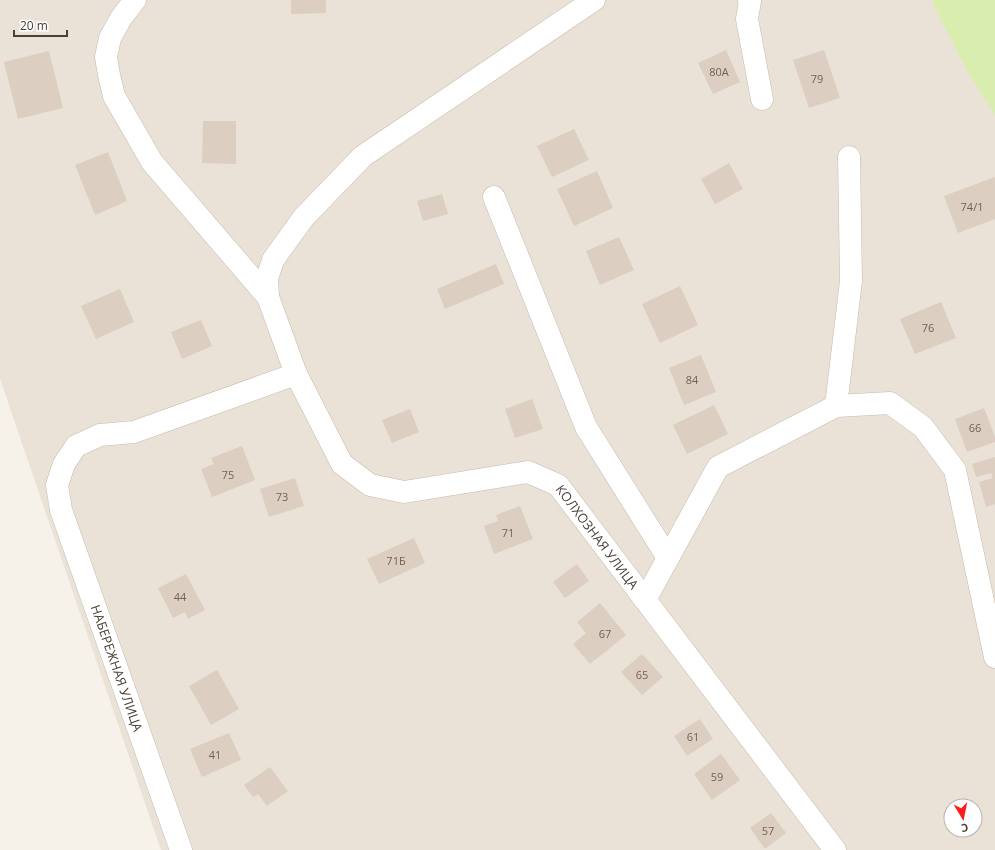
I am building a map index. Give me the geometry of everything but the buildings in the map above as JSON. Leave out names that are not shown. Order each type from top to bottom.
[{"type":"street","points":[[135,0],[121,18],[110,38],[106,57],[114,96],[152,162],[268,297]]},
{"type":"street","points":[[268,297],[267,279],[273,260],[304,217],[363,156],[594,0]]},
{"type":"street","points":[[749,0],[747,19],[762,99]]},
{"type":"street","points":[[836,406],[851,281],[848,157]]},
{"type":"street","points":[[494,197],[586,427],[668,558]]},
{"type":"street","name":"КОЛХОЗНАЯ УЛИЦА","points":[[268,297],[296,374],[342,464],[370,485],[404,492],[528,472],[558,485],[835,850]]},
{"type":"street","name":"НАБЕРЕЖНАЯ УЛИЦА","points":[[181,850],[61,510],[57,485],[64,464],[76,446],[82,443],[100,435],[134,432],[296,374]]},
{"type":"street","points":[[645,600],[718,467],[836,406],[890,403],[923,427],[955,470],[995,657]]},
{"type":"shaded area","points":[[0,0],[995,0],[995,850],[161,850],[0,379]]},
{"type":"green space","points":[[933,0],[995,0],[995,114],[970,76],[934,6]]}]
